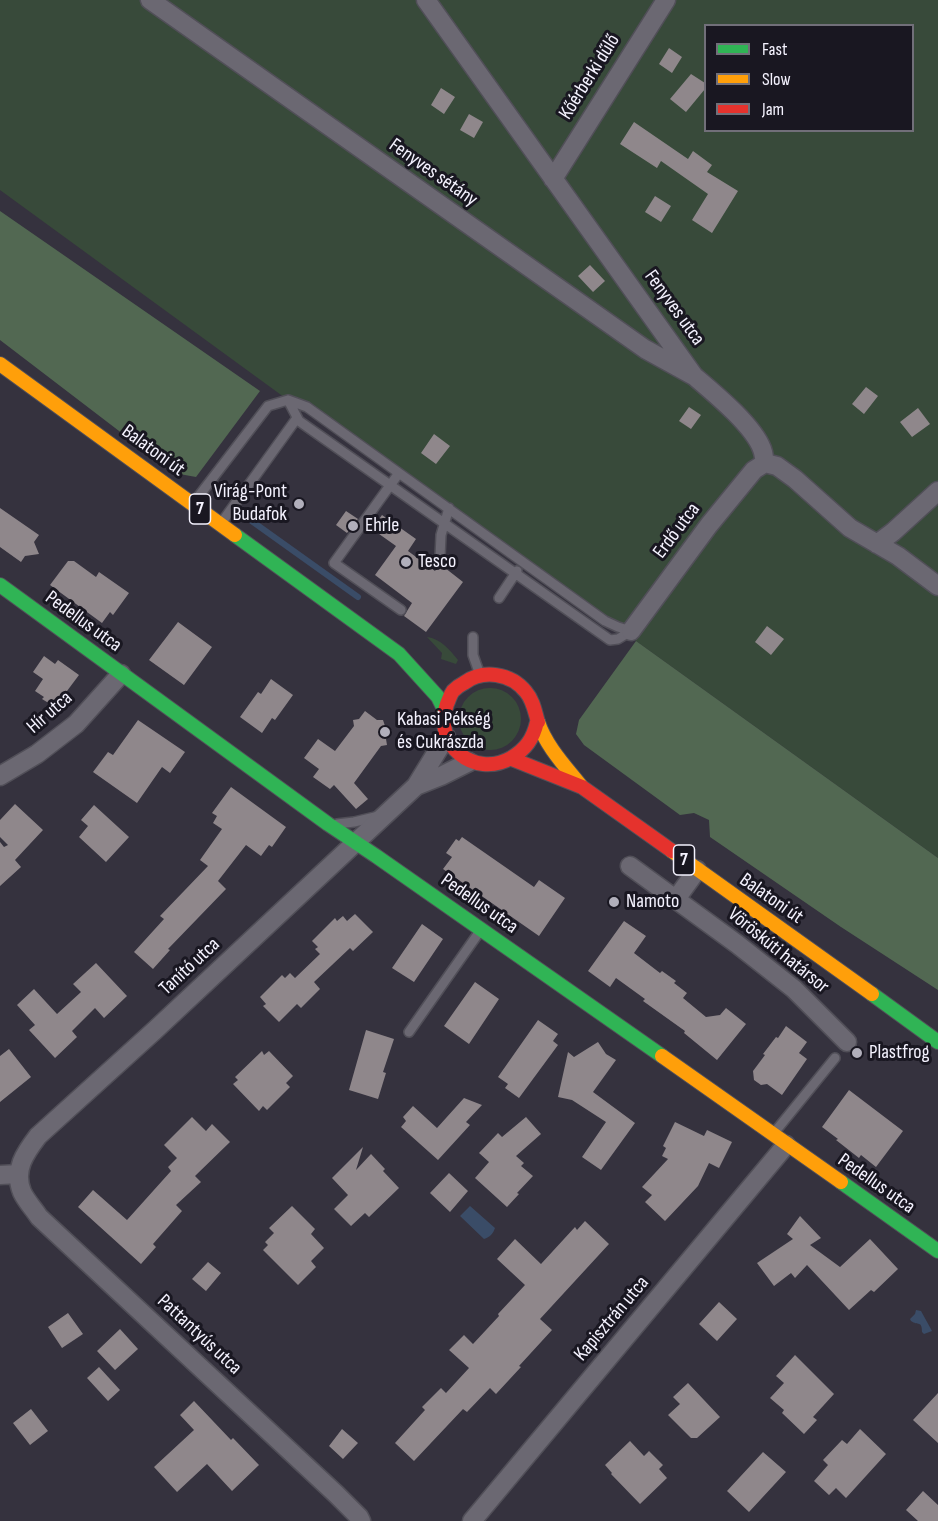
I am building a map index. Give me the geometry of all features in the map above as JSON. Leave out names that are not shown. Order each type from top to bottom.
[{"type":"main road","name":"Balatoni út","points":[[0,364],[399,654],[438,697],[444,709]]},
{"type":"main road","name":"Pedellus utca","points":[[0,585],[327,824],[481,929],[938,1251]]},
{"type":"main road","name":"Balatoni út","points":[[399,654],[429,665]]},
{"type":"main road","name":"Balatoni út","points":[[468,676],[500,675],[516,681],[528,693],[543,735],[582,787]]},
{"type":"main road","points":[[468,676],[452,691],[444,709],[443,723],[446,737],[452,747],[469,762],[498,765],[512,759],[525,749],[533,736],[537,722]]},
{"type":"main road","name":"Balatoni út","points":[[512,759],[582,787],[938,1042]]},
{"type":"street","name":"Fenyves sétány","points":[[150,0],[645,349],[694,376]]},
{"type":"street","name":"Fenyves utca","points":[[426,0],[694,376],[719,396],[754,435],[763,450],[765,463]]},
{"type":"street","name":"Kőérberki dűlő","points":[[553,179],[666,0]]},
{"type":"street","points":[[765,463],[777,466],[795,478],[850,528],[898,556],[938,586]]},
{"type":"street","name":"Erdő utca","points":[[631,631],[709,525],[754,470],[765,463]]},
{"type":"street","points":[[877,544],[938,491]]},
{"type":"street","name":"Hír utca","points":[[0,776],[37,754],[76,724],[121,674]]},
{"type":"street","name":"Tanító utca","points":[[19,1174],[24,1154],[38,1136],[416,786],[446,737]]},
{"type":"street","name":"Tanító utca","points":[[416,786],[469,762]]},
{"type":"street","name":"Vöröskúti határsor","points":[[630,866],[794,989],[847,1042]]},
{"type":"street","points":[[676,899],[697,870]]},
{"type":"street","name":"Kapisztrán utca","points":[[472,1521],[779,1140]]},
{"type":"street","points":[[0,1174],[19,1174]]},
{"type":"street","name":"Pattantyús utca","points":[[19,1174],[22,1193],[39,1216],[336,1494],[361,1521]]},
{"type":"lane","points":[[288,400],[299,421],[610,640],[618,639],[631,631]]},
{"type":"lane","points":[[193,504],[268,406],[288,400],[307,407],[605,621],[631,631]]},
{"type":"lane","points":[[221,524],[297,418]]},
{"type":"lane","points":[[399,473],[334,563],[401,610]]},
{"type":"lane","points":[[440,557],[443,523],[449,508]]},
{"type":"lane","points":[[499,598],[523,561]]},
{"type":"lane","points":[[468,676],[473,637]]},
{"type":"lane","points":[[327,824],[354,822],[387,814]]},
{"type":"lane","points":[[409,1032],[481,929]]},
{"type":"lane","points":[[779,1140],[835,1058]]},
{"type":"green space","points":[[0,0],[938,0],[938,858],[636,641],[630,631],[618,627],[307,407],[288,400],[0,190]]},
{"type":"green space","points":[[0,211],[260,391],[196,477],[174,473],[0,340]]},
{"type":"green space","points":[[427,637],[441,642],[448,648],[458,660],[456,664],[441,659],[442,653]]},
{"type":"green space","points":[[636,641],[938,858],[938,990],[710,837],[709,820],[694,813],[680,815],[584,745],[576,734],[579,720]]},
{"type":"green space","points":[[490,688],[502,690],[512,697],[519,707],[521,719],[519,731],[512,741],[502,748],[490,750],[478,748],[468,741],[461,731],[459,719],[461,707],[468,697],[478,690]]},
{"type":"water","points":[[470,1206],[495,1228],[492,1234],[484,1239],[460,1216]]},
{"type":"water","points":[[916,1310],[921,1311],[932,1331],[924,1334],[920,1325],[911,1321]]},
{"type":"building","points":[[669,48],[682,57],[672,73],[659,64]]},
{"type":"building","points":[[691,74],[704,82],[704,90],[686,112],[670,99]]},
{"type":"building","points":[[441,88],[455,97],[444,114],[431,105]]},
{"type":"building","points":[[469,114],[483,122],[474,138],[460,130]]},
{"type":"building","points":[[634,122],[688,159],[693,151],[712,165],[707,172],[738,191],[712,233],[692,220],[708,194],[661,161],[657,168],[620,144]]},
{"type":"building","points":[[655,196],[671,206],[661,222],[645,212]]},
{"type":"building","points":[[590,265],[605,281],[593,292],[578,276]]},
{"type":"building","points":[[866,387],[878,396],[864,414],[852,404]]},
{"type":"building","points":[[689,407],[701,415],[691,429],[679,421]]},
{"type":"building","points":[[918,408],[930,424],[912,437],[900,422]]},
{"type":"building","points":[[434,434],[450,446],[436,464],[421,453]]},
{"type":"building","points":[[0,508],[39,535],[34,542],[39,554],[25,556],[21,562],[0,547]]},
{"type":"building","points":[[346,511],[358,519],[347,533],[336,525]]},
{"type":"building","points":[[382,515],[416,539],[408,551],[435,571],[440,564],[463,582],[426,632],[404,616],[412,603],[375,575],[396,546],[372,529]]},
{"type":"building","points":[[68,561],[74,561],[96,577],[99,572],[129,593],[113,615],[110,612],[102,623],[50,585]]},
{"type":"building","points":[[178,622],[212,647],[184,685],[149,660]]},
{"type":"building","points":[[767,626],[784,639],[771,655],[755,642]]},
{"type":"building","points":[[44,656],[55,664],[58,660],[79,675],[55,707],[42,699],[44,697],[35,691],[43,679],[33,672]]},
{"type":"building","points":[[271,679],[293,695],[275,720],[272,718],[262,733],[240,717],[258,692],[261,694]]},
{"type":"building","points":[[365,711],[377,720],[383,720],[385,726],[392,731],[386,739],[387,745],[381,746],[354,783],[368,799],[356,809],[334,785],[330,789],[313,777],[319,769],[304,758],[318,739],[335,751],[354,726],[353,720],[359,719]]},
{"type":"building","points":[[138,720],[185,752],[170,773],[162,767],[137,803],[93,772],[108,752],[113,755]]},
{"type":"building","points":[[231,787],[286,827],[272,847],[269,845],[261,856],[246,845],[218,881],[226,889],[168,949],[170,950],[153,969],[134,952],[164,919],[160,916],[208,866],[200,860],[222,829],[213,823],[217,816],[212,813]]},
{"type":"building","points":[[15,804],[43,830],[15,860],[21,867],[0,886],[0,842],[4,847],[8,845],[0,837],[0,820]]},
{"type":"building","points":[[94,805],[129,837],[106,862],[79,837],[88,826],[81,820]]},
{"type":"building","points":[[462,837],[534,887],[539,880],[565,898],[539,936],[443,869],[452,857],[446,853],[456,839],[459,841]]},
{"type":"building","points":[[355,914],[373,932],[353,951],[350,948],[314,982],[320,989],[301,1008],[297,1004],[279,1022],[263,1006],[266,1004],[260,997],[282,975],[285,978],[290,973],[295,978],[320,954],[315,949],[318,947],[312,941],[335,918],[337,921],[343,916],[347,921]]},
{"type":"building","points":[[624,921],[646,936],[634,953],[660,973],[662,971],[676,981],[674,983],[687,993],[683,998],[706,1017],[720,1015],[726,1008],[746,1024],[717,1060],[684,1033],[685,1031],[616,978],[610,987],[588,971]]},
{"type":"building","points":[[422,924],[443,939],[414,982],[392,968]]},
{"type":"building","points":[[96,963],[127,996],[104,1018],[95,1008],[72,1031],[77,1037],[55,1058],[29,1030],[35,1025],[17,1005],[34,989],[57,1014],[81,992],[73,984]]},
{"type":"building","points":[[475,982],[499,999],[469,1044],[444,1026]]},
{"type":"building","points":[[538,1020],[558,1034],[553,1041],[558,1045],[519,1098],[505,1088],[508,1084],[498,1077]]},
{"type":"building","points":[[786,1026],[807,1042],[799,1053],[807,1059],[782,1095],[767,1084],[761,1085],[754,1080],[753,1071],[765,1055],[763,1054]]},
{"type":"building","points":[[366,1030],[394,1039],[383,1072],[386,1073],[378,1099],[349,1090]]},
{"type":"building","points":[[598,1042],[606,1054],[616,1060],[593,1092],[635,1123],[601,1170],[582,1157],[606,1122],[572,1100],[558,1097],[568,1052],[574,1057]]},
{"type":"building","points":[[9,1049],[31,1077],[0,1102],[0,1056]]},
{"type":"building","points":[[262,1051],[264,1055],[269,1051],[293,1076],[286,1083],[290,1087],[267,1110],[263,1106],[259,1111],[233,1084],[238,1080],[235,1077]]},
{"type":"building","points":[[849,1090],[903,1131],[876,1167],[861,1155],[859,1158],[822,1127]]},
{"type":"building","points":[[464,1098],[482,1105],[466,1122],[470,1125],[438,1160],[401,1127],[406,1121],[403,1117],[413,1106],[437,1128]]},
{"type":"building","points":[[192,1117],[206,1131],[212,1124],[230,1142],[195,1176],[201,1182],[176,1205],[182,1211],[153,1244],[156,1247],[141,1264],[78,1207],[93,1190],[127,1220],[171,1171],[168,1167],[177,1158],[164,1145]]},
{"type":"building","points":[[526,1117],[541,1134],[516,1156],[524,1163],[521,1166],[533,1176],[507,1207],[475,1178],[489,1162],[479,1153],[498,1133],[502,1137]]},
{"type":"building","points":[[675,1122],[704,1136],[707,1130],[732,1142],[719,1168],[709,1163],[698,1186],[665,1221],[645,1202],[652,1195],[642,1187],[668,1159],[662,1156],[666,1148],[663,1146]]},
{"type":"building","points":[[363,1147],[356,1170],[371,1154],[399,1188],[369,1217],[365,1213],[351,1226],[334,1209],[348,1195],[332,1178]]},
{"type":"building","points":[[449,1173],[468,1191],[450,1212],[430,1193]]},
{"type":"building","points":[[292,1206],[315,1229],[311,1234],[324,1248],[311,1261],[316,1267],[298,1285],[263,1250],[268,1245],[265,1242],[274,1233],[269,1228]]},
{"type":"building","points":[[800,1216],[821,1238],[810,1245],[840,1267],[870,1239],[898,1269],[874,1292],[871,1290],[849,1310],[807,1265],[795,1278],[791,1273],[774,1286],[757,1263],[793,1239],[787,1234]]},
{"type":"building","points":[[585,1221],[609,1244],[540,1319],[552,1330],[496,1394],[490,1388],[467,1412],[463,1409],[414,1461],[395,1443],[425,1410],[422,1407],[441,1388],[446,1393],[469,1368],[449,1350],[464,1335],[473,1344],[525,1285],[497,1259],[515,1239],[541,1264],[575,1227],[577,1230]]},
{"type":"building","points":[[208,1262],[221,1273],[206,1291],[192,1279]]},
{"type":"building","points":[[719,1302],[737,1319],[717,1341],[699,1324]]},
{"type":"building","points":[[68,1313],[83,1334],[62,1348],[48,1327]]},
{"type":"building","points":[[120,1329],[138,1349],[115,1370],[97,1351]]},
{"type":"building","points":[[795,1355],[834,1394],[813,1417],[817,1420],[804,1434],[782,1413],[784,1410],[770,1398],[784,1383],[776,1376]]},
{"type":"building","points":[[99,1367],[120,1390],[108,1401],[87,1378]]},
{"type":"building","points":[[688,1383],[720,1417],[697,1438],[691,1438],[668,1415],[680,1404],[673,1397]]},
{"type":"building","points":[[938,1393],[938,1443],[913,1420]]},
{"type":"building","points":[[194,1401],[231,1440],[233,1438],[259,1465],[232,1491],[207,1464],[177,1492],[154,1467],[194,1430],[180,1415]]},
{"type":"building","points":[[31,1409],[48,1431],[30,1445],[13,1423]]},
{"type":"building","points":[[342,1429],[358,1443],[343,1459],[329,1446]]},
{"type":"building","points":[[860,1429],[886,1454],[846,1498],[836,1488],[829,1495],[814,1481],[828,1465],[823,1460],[842,1440],[847,1444]]},
{"type":"building","points":[[630,1441],[644,1456],[649,1451],[663,1465],[659,1469],[667,1478],[640,1504],[605,1465]]},
{"type":"building","points":[[763,1452],[786,1472],[749,1512],[727,1491]]},
{"type":"building","points":[[923,1491],[938,1505],[938,1521],[918,1521],[906,1510]]},
{"type":"waterway","points":[[239,512],[358,597]]},
{"type":"traffic: fast","points":[[235,535],[399,654],[438,697],[444,709]]},
{"type":"traffic: fast","points":[[0,585],[328,824],[662,1056]]},
{"type":"traffic: fast","points":[[872,994],[938,1042]]},
{"type":"traffic: fast","points":[[841,1182],[938,1251]]},
{"type":"traffic: slow","points":[[0,364],[235,535]]},
{"type":"traffic: slow","points":[[538,722],[551,748],[581,786]]},
{"type":"traffic: slow","points":[[672,851],[872,994]]},
{"type":"traffic: slow","points":[[662,1056],[841,1182]]},
{"type":"traffic: jam","points":[[537,722],[528,743],[516,755],[497,763],[483,764],[471,761],[451,744],[445,732],[444,719],[453,691],[480,676],[496,675],[513,681],[526,692],[534,706],[538,722]]},
{"type":"traffic: jam","points":[[512,759],[582,787],[672,851]]},
{"type":"place","name":"Virág-Pont Budafok","points":[[299,504]]},
{"type":"place","name":"Ehrle","points":[[353,526]]},
{"type":"place","name":"Tesco","points":[[406,562]]},
{"type":"place","name":"Kabasi Pékség és Cukrászda","points":[[385,732]]},
{"type":"place","name":"Namoto","points":[[614,902]]},
{"type":"place","name":"Plastfrog","points":[[857,1053]]}]
